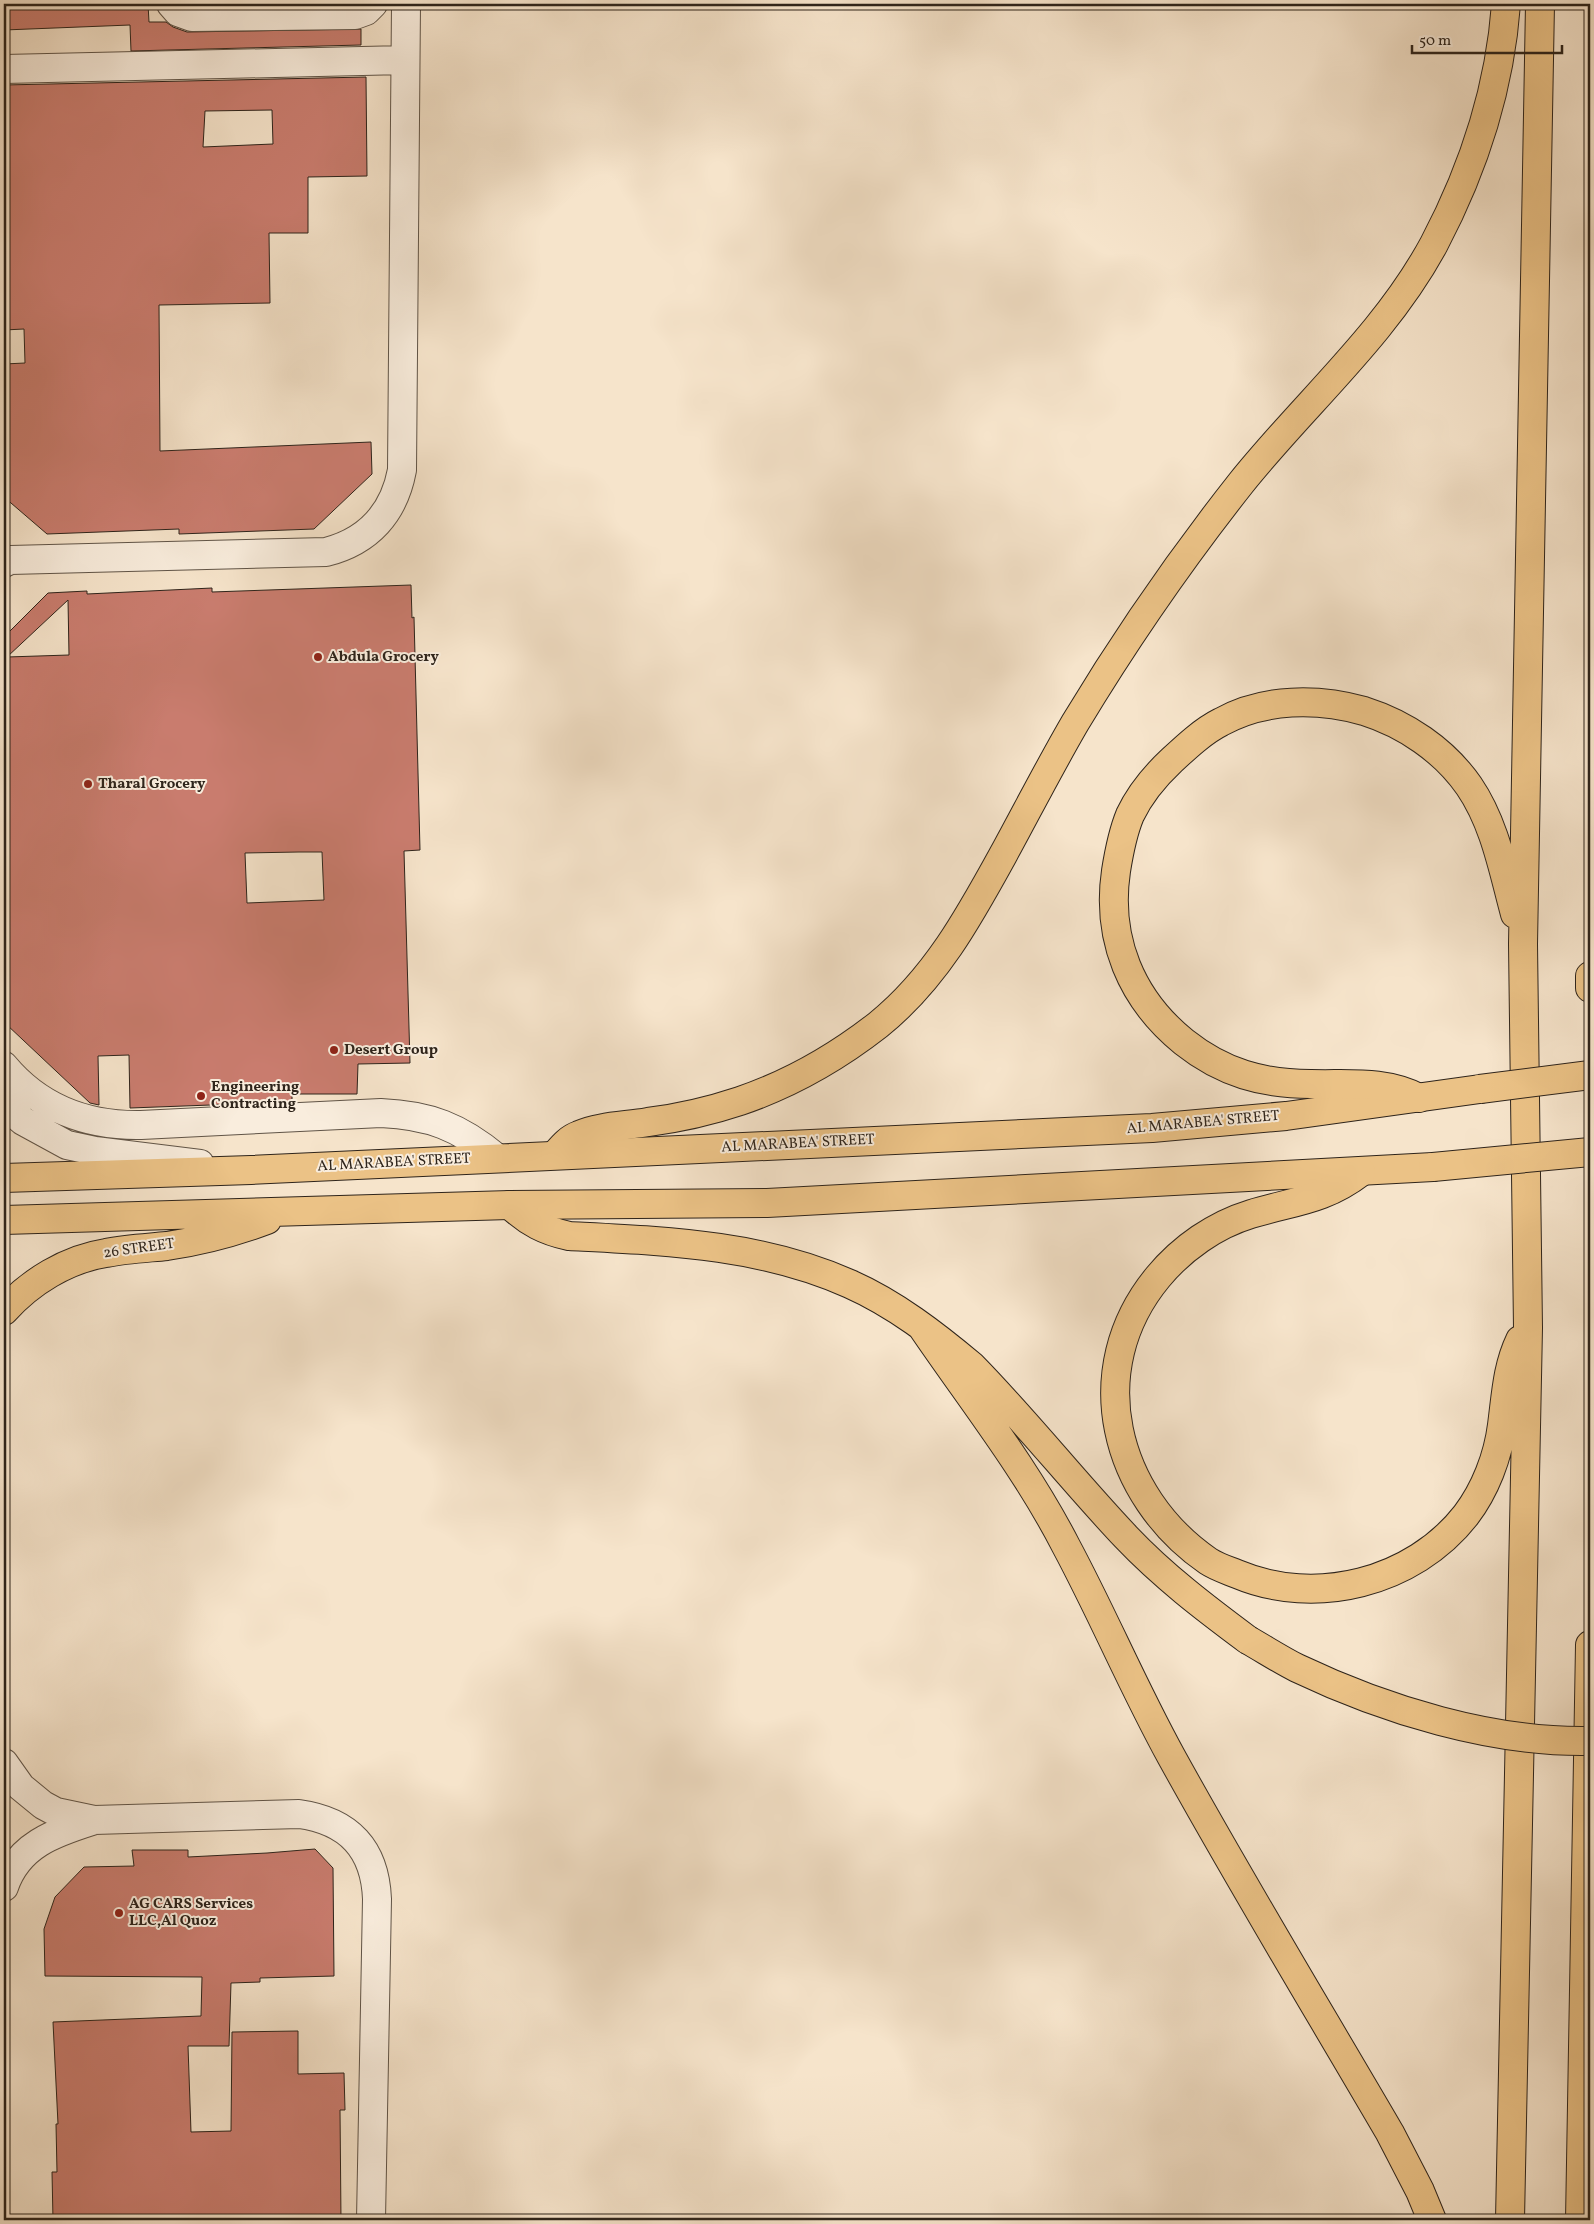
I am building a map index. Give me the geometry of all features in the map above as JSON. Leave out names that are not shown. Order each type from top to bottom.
[{"type":"main road","points":[[555,1155],[562,1146],[582,1133],[710,1110],[772,1089],[814,1068],[846,1048],[881,1022],[912,993],[941,960],[966,924],[1074,725],[1159,594],[1243,481],[1300,414],[1367,341],[1402,295],[1432,246],[1459,192],[1480,135],[1496,77],[1506,4]]},
{"type":"main road","points":[[1510,2220],[1528,1328],[1523,944],[1540,4]]},
{"type":"main road","points":[[1419,1098],[1402,1090],[1383,1085],[1274,1082],[1244,1076],[1213,1061],[1186,1043],[1162,1022],[1142,996],[1126,968],[1116,937],[1112,896],[1119,852],[1130,815],[1154,777],[1184,748],[1221,722],[1259,707],[1299,701],[1340,704],[1379,716],[1412,732],[1445,757],[1469,786],[1488,820],[1523,944]]},
{"type":"main road","points":[[1590,976],[1590,988]]},
{"type":"main road","name":"AL MARABEA' STREET","points":[[4,1178],[251,1170],[1152,1128],[1286,1116],[1590,1075]]},
{"type":"main road","points":[[4,1220],[510,1205],[767,1203],[1361,1172],[1590,1152]]},
{"type":"main road","points":[[1361,1172],[1345,1185],[1327,1194],[1249,1214],[1216,1228],[1184,1250],[1158,1278],[1136,1310],[1120,1355],[1115,1387],[1118,1427],[1128,1466],[1148,1501],[1175,1536],[1211,1563],[1255,1582],[1296,1588],[1331,1589],[1366,1582],[1399,1569],[1429,1550],[1449,1534],[1466,1514],[1480,1492],[1492,1468],[1498,1449],[1511,1361],[1520,1340],[1528,1328]]},
{"type":"main road","points":[[510,1205],[536,1226],[551,1232],[569,1236],[681,1242],[734,1250],[790,1262],[852,1285],[888,1304],[922,1327],[972,1366],[1120,1530],[1164,1574],[1248,1640],[1297,1668],[1365,1697],[1424,1716],[1497,1733],[1590,1741]]},
{"type":"main road","name":"26 STREET","points":[[4,1311],[26,1290],[50,1274],[76,1261],[104,1253],[202,1240],[237,1231],[287,1212]]},
{"type":"main road","points":[[922,1327],[992,1427],[1048,1512],[1159,1735],[1390,2133],[1420,2191],[1432,2220]]},
{"type":"main road","points":[[1580,2220],[1590,1645]]},
{"type":"street","points":[[171,4],[178,12],[192,17],[355,15],[366,11],[373,4]]},
{"type":"street","points":[[6,560],[326,552],[354,542],[378,524],[394,499],[402,470],[406,4]]},
{"type":"street","points":[[4,69],[405,60]]},
{"type":"street","points":[[4,1066],[31,1093],[50,1106],[71,1116],[94,1122],[117,1126],[381,1113],[406,1114],[432,1119],[455,1129],[478,1142],[497,1158]]},
{"type":"street","points":[[4,1105],[44,1134],[67,1145],[82,1149],[251,1170]]},
{"type":"street","points":[[4,1763],[20,1787],[43,1805],[56,1812],[94,1820],[299,1814],[317,1816],[334,1823],[350,1834],[362,1847],[371,1863],[376,1881],[377,1899],[371,2220]]},
{"type":"street","points":[[4,1887],[17,1861],[36,1843],[59,1831],[94,1820]]},
{"type":"building","points":[[4,4],[148,4],[149,22],[166,22],[173,27],[187,32],[361,29],[361,45],[131,51],[130,25],[4,30]]},
{"type":"building","points":[[366,77],[367,176],[308,177],[308,233],[269,233],[270,303],[159,305],[160,451],[371,442],[372,474],[314,529],[179,534],[179,529],[47,534],[4,497],[4,364],[25,363],[24,329],[4,330],[4,85]],"holes":[[[272,110],[273,144],[203,147],[205,111]]]},
{"type":"building","points":[[411,585],[412,618],[414,617],[420,850],[404,851],[410,1063],[358,1064],[357,1094],[292,1094],[292,1102],[130,1108],[129,1055],[98,1056],[99,1105],[90,1103],[6,1024],[4,707],[7,707],[4,676],[4,637],[48,593],[87,591],[87,594],[212,588],[212,592]],"holes":[[[68,600],[69,655],[7,657]],[[322,852],[324,900],[247,903],[245,853]]]},
{"type":"building","points":[[315,1849],[333,1868],[334,1976],[260,1978],[260,1982],[231,1983],[229,2046],[188,2046],[191,2132],[231,2131],[232,2032],[298,2031],[298,2074],[344,2073],[345,2110],[340,2110],[341,2220],[53,2220],[52,2172],[57,2172],[56,2124],[58,2124],[53,2022],[201,2016],[202,1977],[45,1976],[44,1929],[55,1897],[84,1867],[134,1866],[132,1850],[188,1850],[188,1857]]},
{"type":"place","name":"Abdula Grocery","points":[[318,657]]},
{"type":"place","name":"Tharal Grocery","points":[[88,784]]},
{"type":"place","name":"Desert Group","points":[[334,1050]]},
{"type":"place","name":"Engineering Contracting","points":[[201,1096]]},
{"type":"place","name":"AG CARS Services LLC,Al Quoz","points":[[119,1913]]}]
